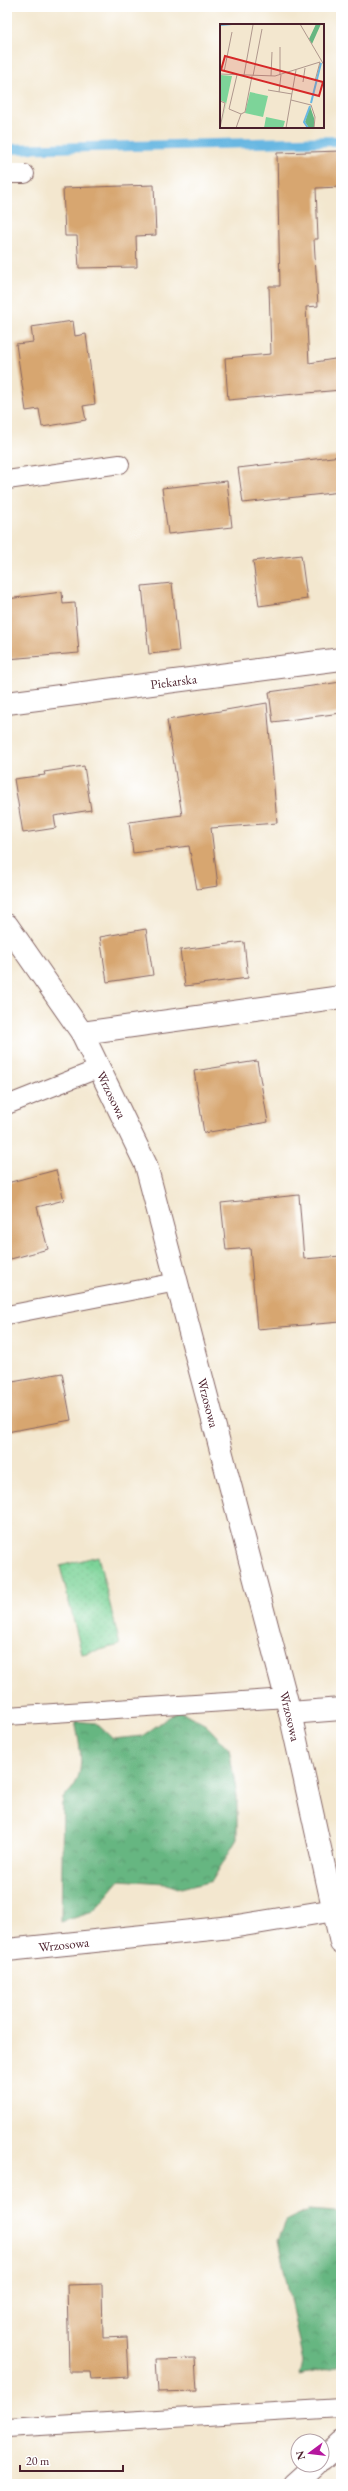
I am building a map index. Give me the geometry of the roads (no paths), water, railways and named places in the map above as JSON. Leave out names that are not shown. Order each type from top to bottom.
[{"type":"street","name":"Piekarska","points":[[7,703],[341,659]]},
{"type":"street","name":"Wrzosowa","points":[[7,925],[82,1033],[146,1165],[289,1705],[341,1943]]},
{"type":"street","points":[[82,1033],[341,997]]},
{"type":"street","points":[[289,1705],[341,1709]]},
{"type":"street","name":"Wrzosowa","points":[[7,1950],[231,1927],[335,1910]]},
{"type":"street","points":[[330,2452],[341,2442]]},
{"type":"street","points":[[296,2484],[308,2473]]},
{"type":"lane","points":[[7,174],[26,174]]},
{"type":"lane","points":[[7,480],[120,464]]},
{"type":"lane","points":[[7,1105],[100,1068]]},
{"type":"lane","points":[[7,1315],[177,1282]]},
{"type":"lane","points":[[7,1716],[289,1705]]},
{"type":"lane","points":[[7,2428],[341,2408]]},
{"type":"waterway","points":[[7,149],[341,141]]}]
